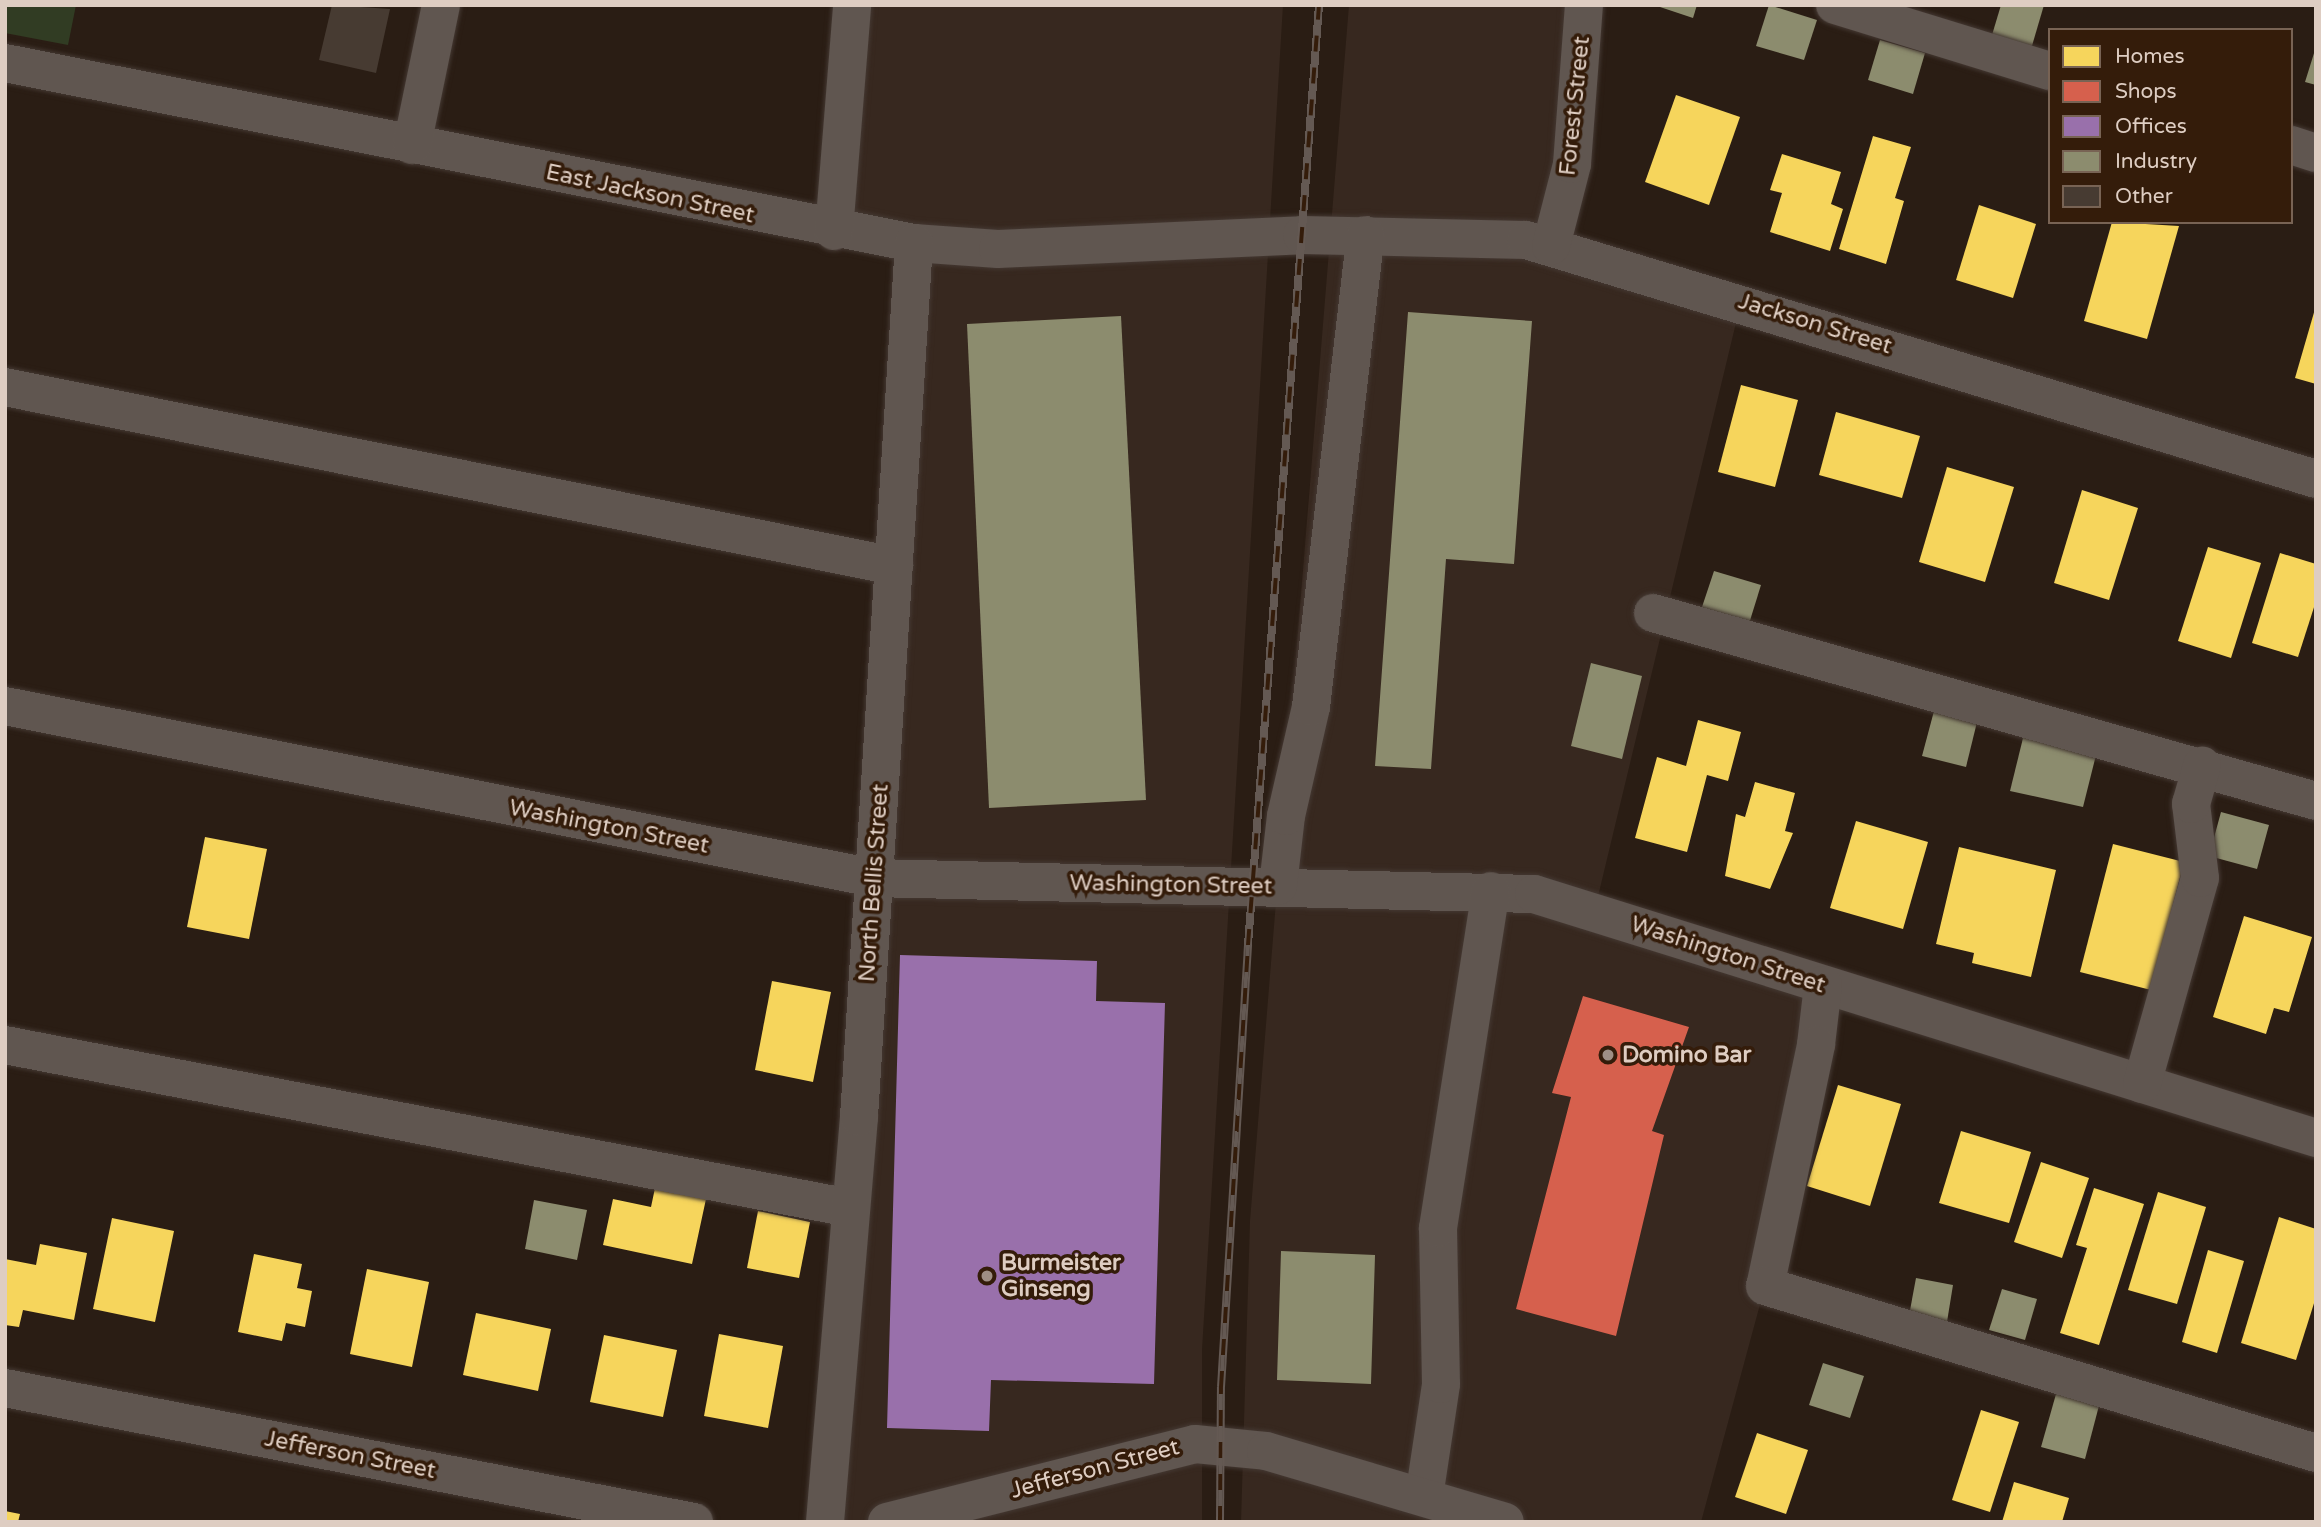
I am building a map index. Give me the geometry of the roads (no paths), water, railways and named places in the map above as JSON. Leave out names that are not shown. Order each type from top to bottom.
[{"type":"street","points":[[412,145],[441,5]]},
{"type":"street","points":[[834,231],[852,5]]},
{"type":"street","name":"Forest Street","points":[[1551,246],[1573,164],[1584,5]]},
{"type":"street","points":[[1835,5],[2048,70]]},
{"type":"street","name":"East Jackson Street","points":[[5,63],[834,231],[914,243],[998,249],[1302,234]]},
{"type":"street","points":[[2293,146],[2316,153]]},
{"type":"street","name":"Jackson Street","points":[[1302,234],[1551,246],[2316,479]]},
{"type":"street","points":[[1278,886],[1286,816],[1313,694],[1366,235]]},
{"type":"street","name":"North Bellis Street","points":[[825,1522],[874,878],[914,243]]},
{"type":"street","points":[[5,387],[894,566]]},
{"type":"street","points":[[1653,613],[2202,766],[2316,801]]},
{"type":"street","name":"Washington Street","points":[[5,706],[874,878],[1534,894],[2316,1138]]},
{"type":"street","points":[[2142,1084],[2200,878],[2190,804],[2202,766]]},
{"type":"street","points":[[1424,1497],[1441,1384],[1438,1228],[1491,891]]},
{"type":"street","points":[[1823,985],[1816,1045],[1765,1286],[2316,1453]]},
{"type":"street","points":[[5,1045],[850,1208]]},
{"type":"street","name":"Jefferson Street","points":[[5,1388],[694,1522]]},
{"type":"street","name":"Jefferson Street","points":[[887,1522],[1195,1444],[1266,1451],[1489,1519]]},
{"type":"railway","points":[[1220,1522],[1221,1387],[1248,945],[1319,5]]},
{"type":"place","name":"Domino Bar","points":[[1608,1055]]},
{"type":"place","name":"Burmeister Ginseng","points":[[987,1276]]}]
